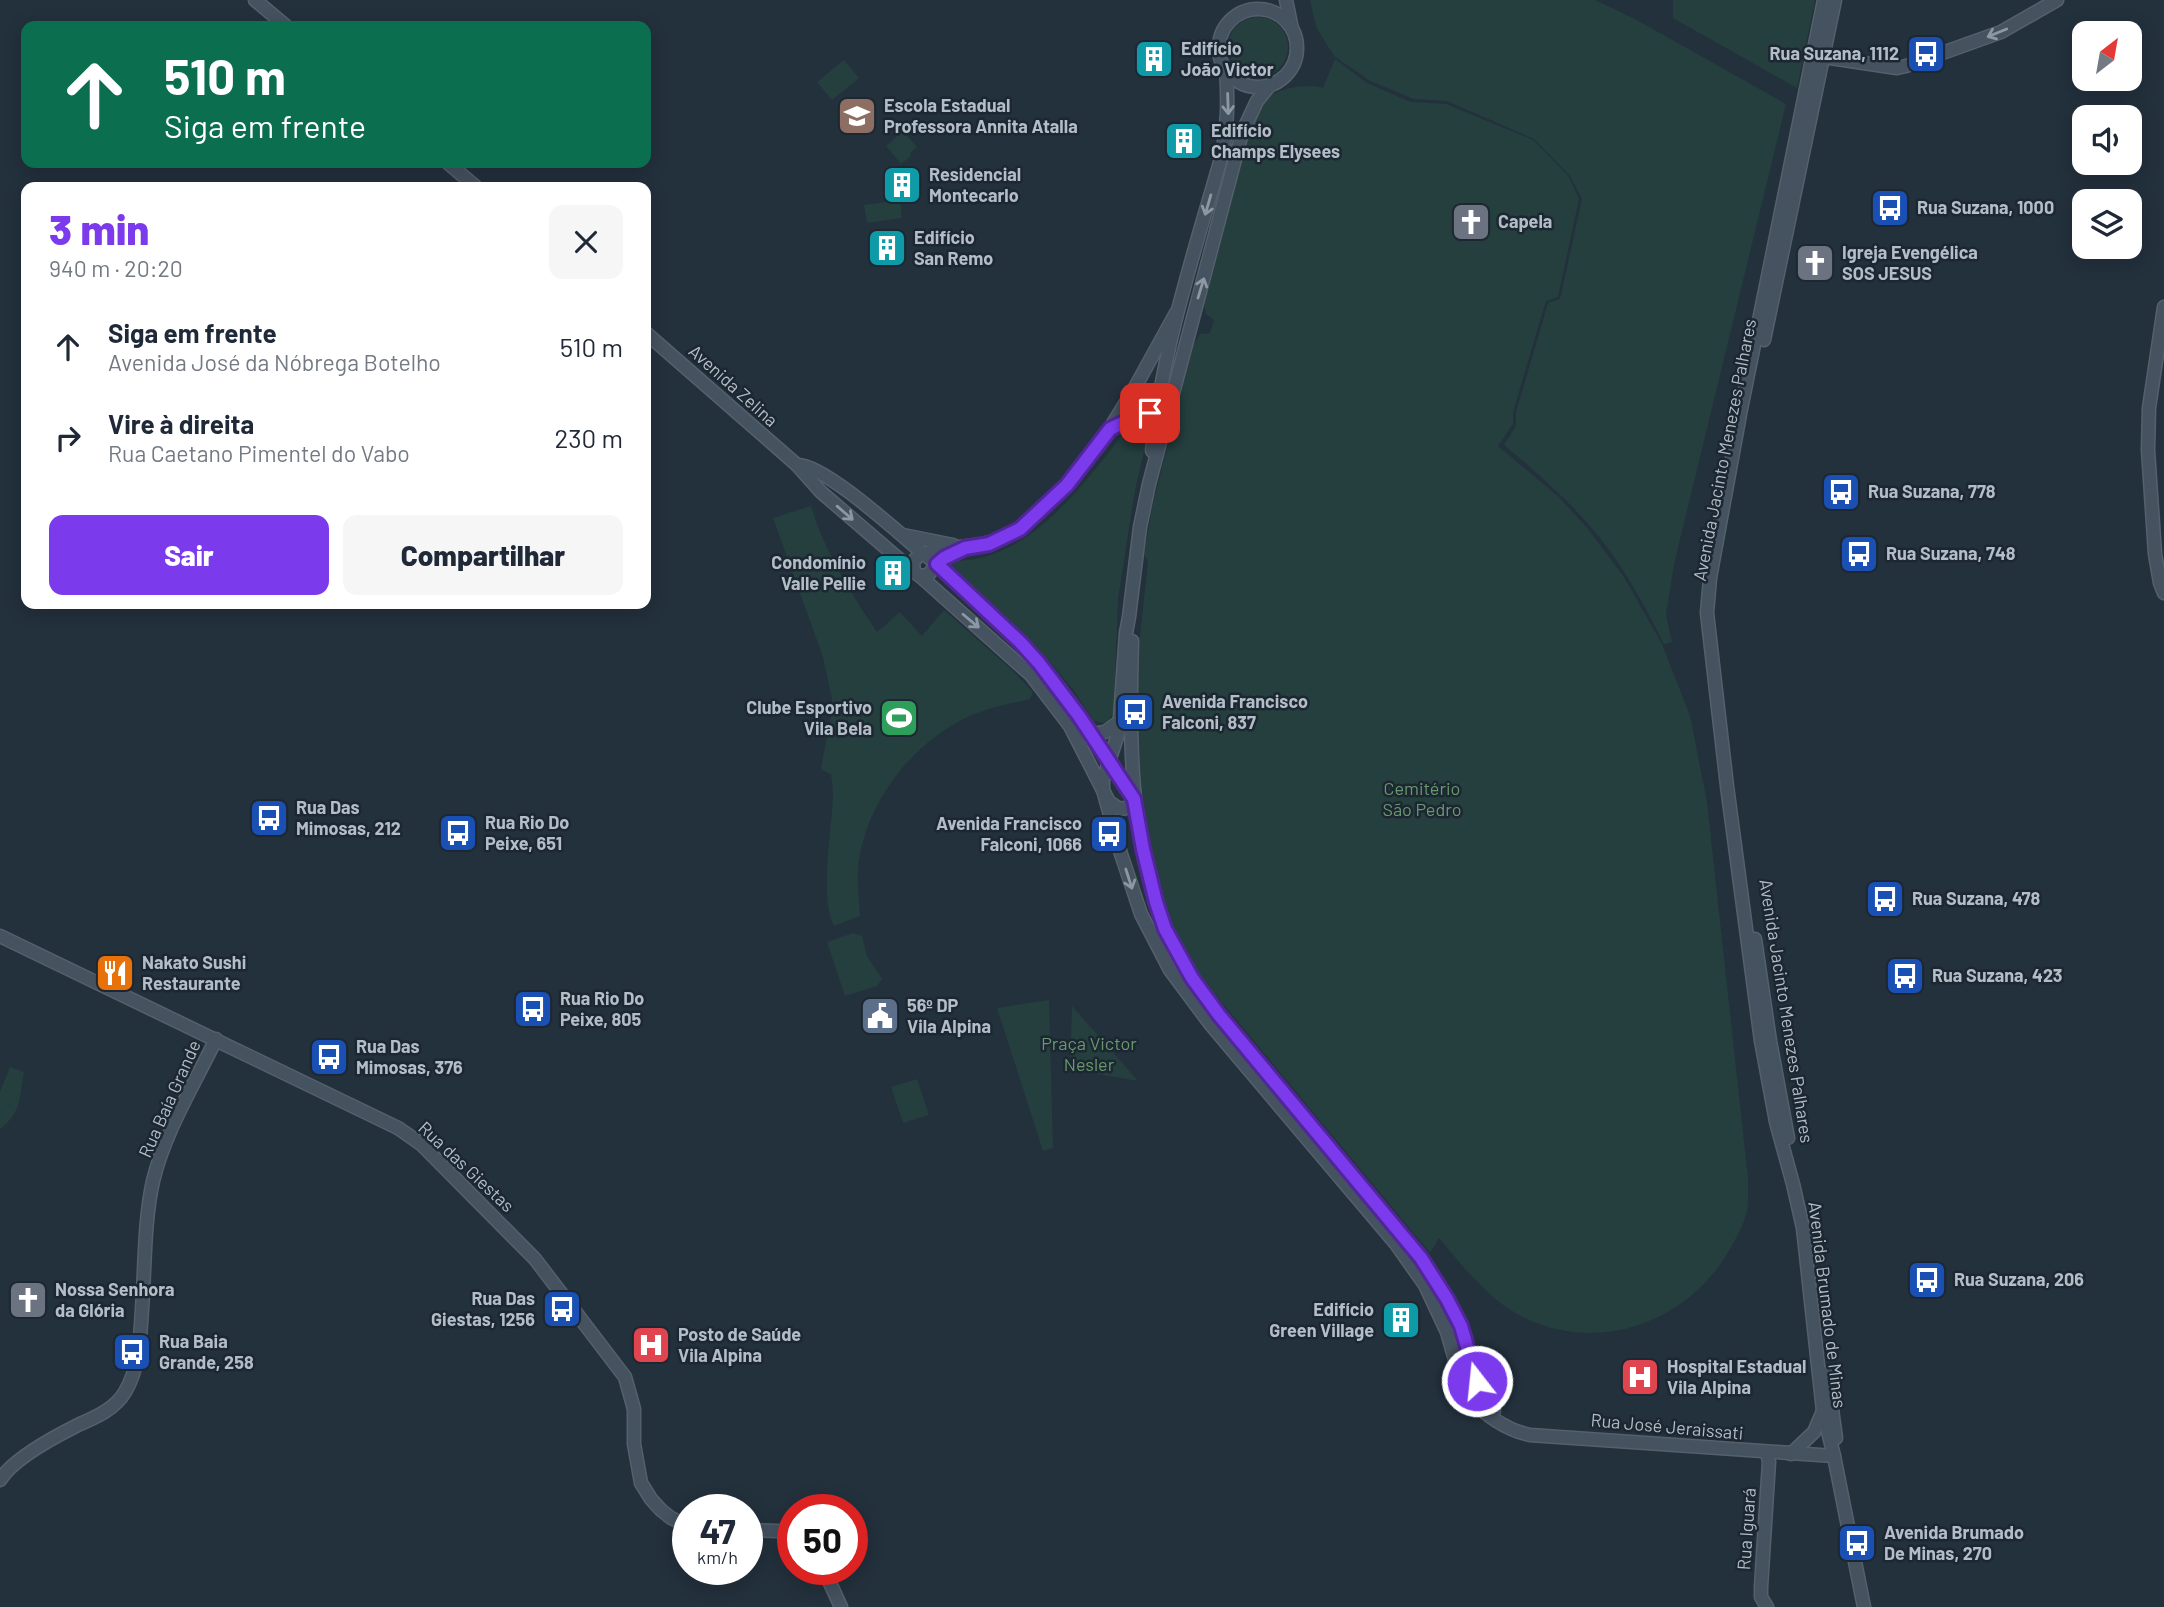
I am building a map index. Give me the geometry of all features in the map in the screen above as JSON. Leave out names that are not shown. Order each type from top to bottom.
[{"type":"main road","points":[[255,0],[280,21]]},
{"type":"main road","points":[[1286,0],[1297,48],[1295,58],[1286,75],[1271,84],[1257,101],[1242,133],[1151,472],[1140,527],[1123,660],[1119,722],[1102,790],[1141,914],[1170,970],[1211,1025],[1396,1244],[1425,1285],[1447,1332],[1461,1381],[1469,1377],[1474,1390]]},
{"type":"main road","name":"Avenida Jacinto Menezes Palhares","points":[[1789,1158],[1776,1122],[1759,1028],[1707,613],[1711,570],[1817,56],[1824,0]]},
{"type":"main road","name":"Avenida Jacinto Menezes Palhares","points":[[1817,56],[1835,0]]},
{"type":"main road","points":[[1817,56],[1897,68],[1906,66],[2001,32],[2057,0]]},
{"type":"main road","points":[[1151,472],[1156,412],[1176,313],[1227,131],[1226,69],[1219,50],[1223,31],[1236,16],[1256,5],[1276,14],[1292,29]]},
{"type":"main road","points":[[1226,69],[1246,85],[1271,84]]},
{"type":"main road","points":[[454,168],[470,182]]},
{"type":"main road","points":[[2164,307],[2149,408],[2148,450],[2155,554],[2164,593]]},
{"type":"main road","points":[[1176,313],[1185,323],[1182,356]]},
{"type":"main road","points":[[917,574],[913,565],[914,559],[919,555],[989,544],[1020,529],[1067,485],[1110,429],[1176,313]]},
{"type":"main road","name":"Avenida Zelina","points":[[651,337],[797,465]]},
{"type":"main road","points":[[1133,391],[1131,404],[1138,416],[1148,422],[1154,431]]},
{"type":"main road","points":[[1110,429],[1166,407],[1171,398]]},
{"type":"main road","points":[[797,465],[807,466],[832,480],[937,564],[1039,663],[1092,734],[1135,801]]},
{"type":"main road","points":[[797,465],[821,492],[1031,675],[1070,726],[1108,802],[1120,810],[1135,801]]},
{"type":"main road","points":[[900,534],[961,548]]},
{"type":"main road","points":[[917,574],[928,575],[944,558],[961,548]]},
{"type":"main road","points":[[1129,617],[1132,641],[1132,769],[1135,801],[1143,849],[1165,929],[1177,953],[1219,1015],[1421,1258],[1461,1326],[1474,1390]]},
{"type":"main road","points":[[1092,734],[1105,732],[1119,722]]},
{"type":"main road","name":"Rua das Giestas","points":[[0,936],[216,1039],[410,1135],[421,1143],[548,1274],[625,1377],[634,1409],[635,1454],[641,1483],[651,1499],[672,1518]]},
{"type":"main road","name":"Rua Baía Grande","points":[[0,1480],[17,1462],[118,1402],[125,1391],[140,1350],[148,1217],[153,1182],[173,1128],[216,1039]]},
{"type":"main road","name":"Avenida Brumado de Minas","points":[[1789,1158],[1802,1228],[1823,1411],[1864,1607]]},
{"type":"main road","name":"Avenida Brumado de Minas","points":[[1789,1158],[1809,1229],[1836,1436],[1834,1456]]},
{"type":"main road","name":"Rua José Jeraissati","points":[[1474,1390],[1494,1411],[1542,1434],[1834,1456]]},
{"type":"main road","points":[[1790,1454],[1814,1432],[1823,1411]]},
{"type":"main road","name":"Rua Iguará","points":[[1767,1452],[1769,1462],[1760,1587],[1761,1597],[1767,1607]]},
{"type":"main road","points":[[831,1585],[841,1607]]},
{"type":"green space","points":[[1310,0],[1595,0],[1635,19],[1786,104],[1674,564],[1666,615],[1672,642],[1664,644],[1622,568],[1590,526],[1570,504],[1504,445],[1516,426],[1516,412],[1548,303],[1560,299],[1582,199],[1570,176],[1534,139],[1447,101],[1414,99],[1370,81],[1334,56],[1316,27]]},
{"type":"green space","points":[[1673,0],[1815,0],[1797,88],[1673,18]]},
{"type":"green space","points":[[1258,17],[1279,26],[1288,47],[1279,68],[1258,77],[1237,68],[1228,47],[1237,26]]},
{"type":"green space","name":"Cemitério São Pedro","points":[[1335,59],[1367,83],[1411,102],[1446,104],[1533,140],[1569,177],[1579,199],[1558,297],[1546,301],[1513,412],[1513,424],[1498,446],[1559,497],[1588,529],[1624,577],[1662,644],[1690,716],[1707,802],[1748,1178],[1748,1206],[1744,1220],[1727,1254],[1709,1279],[1687,1299],[1662,1315],[1635,1326],[1606,1332],[1577,1332],[1548,1327],[1507,1308],[1476,1280],[1439,1238],[1430,1253],[1199,975],[1177,935],[1161,895],[1150,854],[1139,770],[1137,638],[1140,637],[1148,561],[1144,555],[1152,507],[1194,343],[1200,334],[1210,333],[1214,320],[1206,314],[1204,305],[1254,117],[1268,97],[1275,93],[1300,87],[1323,88]]},
{"type":"green space","points":[[844,60],[859,78],[832,100],[817,82]]},
{"type":"green space","points":[[903,131],[917,147],[901,164],[886,146]]},
{"type":"green space","points":[[900,200],[902,218],[867,223],[864,205]]},
{"type":"green space","points":[[1130,425],[1142,425],[1148,434],[1135,490],[1118,599],[1114,711],[1109,721],[1102,723],[1094,721],[1074,691],[1022,632],[948,568],[948,564],[992,554],[1026,537],[1075,493]]},
{"type":"green space","name":"Clube Esportivo Vila Bela","points":[[811,506],[839,571],[877,632],[900,612],[922,636],[944,610],[1033,692],[1030,699],[979,712],[950,726],[912,757],[882,797],[862,844],[858,868],[860,916],[834,926],[827,899],[833,787],[831,774],[821,767],[832,699],[823,657],[773,518]]},
{"type":"green space","points":[[853,933],[862,936],[867,956],[882,979],[877,986],[845,996],[827,942]]},
{"type":"green space","points":[[1049,1000],[1053,1148],[1043,1151],[997,1008]]},
{"type":"green space","name":"Praça Victor Nesler","points":[[1072,1006],[1138,1081],[1070,1069]]},
{"type":"green space","points":[[10,1067],[24,1072],[16,1110],[0,1129],[0,1092]]},
{"type":"green space","points":[[917,1079],[929,1115],[903,1123],[891,1087]]},
{"type":"place","name":"Rua Suzana, 1112","points":[[1926,54]]},
{"type":"place","name":"Edifício João Victor","points":[[1154,59]]},
{"type":"place","name":"Escola Estadual Professora Annita Atalla","points":[[857,116]]},
{"type":"place","name":"Edifício Champs Elysees","points":[[1184,141]]},
{"type":"place","name":"Residencial Montecarlo","points":[[902,185]]},
{"type":"place","name":"Rua Suzana, 1000","points":[[1890,208]]},
{"type":"place","name":"Capela","points":[[1471,222]]},
{"type":"place","name":"Edifício San Remo","points":[[887,248]]},
{"type":"place","name":"Igreja Evengélica SOS JESUS","points":[[1815,263]]},
{"type":"place","name":"Rua Suzana, 778","points":[[1841,492]]},
{"type":"place","name":"Rua Suzana, 748","points":[[1859,554]]},
{"type":"place","name":"Condomínio Valle Pellie","points":[[893,573]]},
{"type":"place","name":"Avenida Francisco Falconi, 837","points":[[1135,712]]},
{"type":"place","name":"Clube Esportivo Vila Bela","points":[[899,718]]},
{"type":"place","name":"Rua Das Mimosas, 212","points":[[269,818]]},
{"type":"place","name":"Rua Rio Do Peixe, 651","points":[[458,833]]},
{"type":"place","name":"Avenida Francisco Falconi, 1066","points":[[1109,834]]},
{"type":"place","name":"Rua Suzana, 478","points":[[1885,899]]},
{"type":"place","name":"Nakato Sushi Restaurante","points":[[115,973]]},
{"type":"place","name":"Rua Suzana, 423","points":[[1905,976]]},
{"type":"place","name":"Rua Rio Do Peixe, 805","points":[[533,1009]]},
{"type":"place","name":"56º DP Vila Alpina","points":[[880,1016]]},
{"type":"place","name":"Rua Das Mimosas, 376","points":[[329,1057]]},
{"type":"place","name":"Rua Suzana, 206","points":[[1927,1280]]},
{"type":"place","name":"Nossa Senhora da Glória","points":[[28,1300]]},
{"type":"place","name":"Rua Das Giestas, 1256","points":[[562,1309]]},
{"type":"place","name":"Edifício Green Village","points":[[1401,1320]]},
{"type":"place","name":"Posto de Saúde Vila Alpina","points":[[651,1345]]},
{"type":"place","name":"Rua Baia Grande, 258","points":[[132,1352]]},
{"type":"place","name":"Hospital Estadual Vila Alpina","points":[[1640,1377]]},
{"type":"place","name":"Avenida Brumado De Minas, 270","points":[[1857,1543]]},
{"type":"route","points":[[1150,413],[1110,429],[1067,485],[1020,529],[989,544],[965,548],[937,564],[1039,663],[1110,760],[1134,799],[1147,870],[1165,929],[1177,953],[1219,1015],[1421,1258],[1461,1326],[1477,1381]]}]
